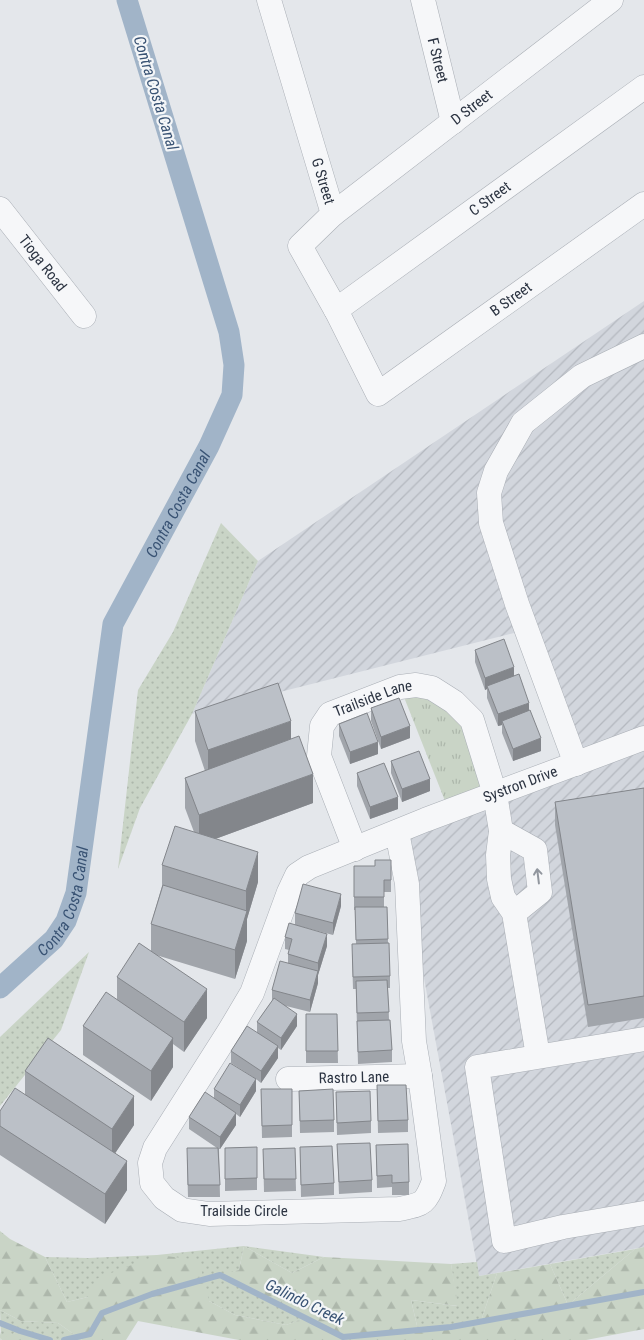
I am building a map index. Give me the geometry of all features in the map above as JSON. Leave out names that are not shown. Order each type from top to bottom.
[{"type":"street","name":"G Street","points":[[269,0],[333,214],[300,246],[336,310],[378,394]]},
{"type":"street","name":"F Street","points":[[423,0],[453,122]]},
{"type":"street","name":"D Street","points":[[333,214],[453,122],[583,10],[611,0]]},
{"type":"street","name":"C Street","points":[[336,310],[644,87]]},
{"type":"street","name":"B Street","points":[[378,394],[644,204]]},
{"type":"street","name":"Tioga Road","points":[[0,209],[84,316]]},
{"type":"street","points":[[576,764],[517,604],[491,523],[489,493],[496,471],[523,423],[582,376],[644,346]]},
{"type":"street","name":"Trailside Lane","points":[[355,849],[319,756],[322,726],[330,714],[391,690],[400,687],[416,686],[432,688],[454,702],[472,720],[495,794],[501,831],[498,855],[499,879],[504,897],[514,912],[538,1056]]},
{"type":"street","name":"Systron Drive","points":[[397,832],[644,738]]},
{"type":"street","points":[[501,831],[535,850],[540,892],[514,912]]},
{"type":"street","name":"Trailside Circle","points":[[397,832],[407,884],[414,1041],[434,1181],[429,1194],[420,1205],[399,1209],[209,1214],[182,1210],[164,1198],[152,1183],[150,1163],[155,1148],[252,993],[297,875],[308,867],[355,849],[397,832]]},
{"type":"street","points":[[644,1039],[477,1067],[504,1240],[563,1227],[644,1213]]},
{"type":"street","name":"Rastro Lane","points":[[288,1079],[420,1076]]},
{"type":"shaded area","points":[[644,301],[644,738],[576,764],[526,630],[192,714],[258,561]]},
{"type":"shaded area","points":[[644,739],[644,1247],[479,1276],[397,832]]},
{"type":"green space","points":[[221,523],[258,561],[192,714],[140,808],[118,869],[138,690],[173,632]]},
{"type":"green space","points":[[400,687],[454,702],[495,794],[449,811]]},
{"type":"green space","points":[[89,952],[61,1030],[0,1106],[0,1037]]},
{"type":"green space","points":[[0,1231],[10,1239],[45,1257],[67,1302],[88,1297],[96,1279],[157,1255],[199,1260],[209,1301],[235,1315],[286,1325],[305,1318],[220,1275],[239,1270],[244,1246],[292,1273],[324,1257],[451,1264],[458,1306],[411,1300],[418,1330],[451,1327],[481,1321],[497,1273],[550,1264],[568,1305],[635,1249],[644,1247],[644,1329],[586,1340],[239,1340],[138,1321],[126,1340],[82,1340],[58,1323],[21,1321],[0,1310]]},
{"type":"green space","points":[[244,1246],[324,1257],[292,1273]]},
{"type":"green space","points":[[244,1246],[239,1270],[221,1276],[306,1318],[286,1325],[235,1315],[209,1301],[88,1297],[67,1302],[45,1257],[88,1258],[157,1255]]},
{"type":"green space","points":[[635,1249],[568,1305],[550,1264]]},
{"type":"green space","points":[[477,1262],[479,1276],[497,1273],[481,1321],[451,1327],[418,1330],[411,1300],[457,1306],[451,1264]]},
{"type":"green space","points":[[0,1310],[21,1321],[58,1323],[82,1340],[50,1340],[20,1331],[0,1340]]},
{"type":"green space","points":[[20,1331],[50,1340],[2,1340],[0,1338],[0,1332],[2,1338]]},
{"type":"building","points":[[504,639],[514,667],[485,678],[475,650]]},
{"type":"building","points":[[519,674],[529,703],[498,714],[487,686]]},
{"type":"building","points":[[278,683],[291,721],[208,750],[195,711]]},
{"type":"building","points":[[399,698],[410,726],[381,737],[371,708]]},
{"type":"building","points":[[530,710],[541,738],[513,749],[502,721]]},
{"type":"building","points":[[367,713],[378,742],[350,752],[339,724]]},
{"type":"building","points":[[299,736],[313,774],[199,815],[185,778]]},
{"type":"building","points":[[419,751],[430,779],[402,789],[391,761]]},
{"type":"building","points":[[384,763],[398,797],[370,807],[357,773]]},
{"type":"building","points":[[644,788],[644,996],[588,1005],[555,802]]},
{"type":"building","points":[[175,826],[258,852],[246,891],[162,865]]},
{"type":"building","points":[[375,860],[391,860],[391,880],[384,880],[384,897],[354,897],[354,866],[375,866]]},
{"type":"building","points":[[303,884],[341,894],[333,923],[295,913]]},
{"type":"building","points":[[163,885],[247,911],[235,950],[151,924]]},
{"type":"building","points":[[355,907],[387,907],[388,939],[356,940]]},
{"type":"building","points":[[289,923],[327,934],[318,963],[288,954],[292,939],[285,937]]},
{"type":"building","points":[[139,943],[207,989],[184,1022],[117,977]]},
{"type":"building","points":[[389,943],[390,976],[353,977],[352,944]]},
{"type":"building","points":[[280,961],[318,971],[310,1000],[272,990]]},
{"type":"building","points":[[387,980],[389,1012],[357,1013],[356,981]]},
{"type":"building","points":[[106,992],[173,1038],[151,1071],[83,1026]]},
{"type":"building","points":[[274,998],[297,1014],[281,1038],[257,1022]]},
{"type":"building","points":[[306,1014],[337,1014],[338,1051],[306,1051]]},
{"type":"building","points":[[390,1020],[392,1050],[358,1052],[357,1021]]},
{"type":"building","points":[[247,1026],[278,1046],[261,1071],[231,1051]]},
{"type":"building","points":[[48,1038],[134,1096],[112,1129],[25,1071]]},
{"type":"building","points":[[230,1063],[256,1079],[240,1105],[214,1089]]},
{"type":"building","points":[[377,1085],[406,1085],[408,1120],[378,1121]]},
{"type":"building","points":[[15,1088],[127,1161],[105,1194],[0,1126],[0,1111]]},
{"type":"building","points":[[261,1089],[292,1089],[292,1125],[262,1126]]},
{"type":"building","points":[[333,1089],[334,1120],[300,1121],[299,1091]]},
{"type":"building","points":[[370,1091],[371,1121],[337,1123],[336,1092]]},
{"type":"building","points":[[205,1092],[236,1113],[220,1137],[189,1117]]},
{"type":"building","points":[[370,1143],[372,1180],[339,1182],[337,1144]]},
{"type":"building","points":[[408,1144],[409,1182],[392,1183],[392,1175],[377,1176],[376,1145]]},
{"type":"building","points":[[332,1146],[334,1183],[301,1185],[300,1147]]},
{"type":"building","points":[[257,1147],[257,1178],[225,1179],[225,1148]]},
{"type":"building","points":[[187,1148],[218,1148],[220,1185],[188,1185]]},
{"type":"building","points":[[295,1148],[296,1179],[264,1179],[263,1149]]},
{"type":"waterway","name":"Contra Costa Canal","points":[[0,988],[54,939],[66,921],[76,893],[113,624],[209,446],[232,395],[234,365],[229,332],[127,0]]},
{"type":"waterway","name":"Galindo Creek","points":[[64,1340],[90,1334],[102,1313],[152,1294],[220,1275],[343,1337],[451,1327],[644,1292]]},
{"type":"waterway","name":"Galindo Creek","points":[[0,1323],[50,1340]]}]
